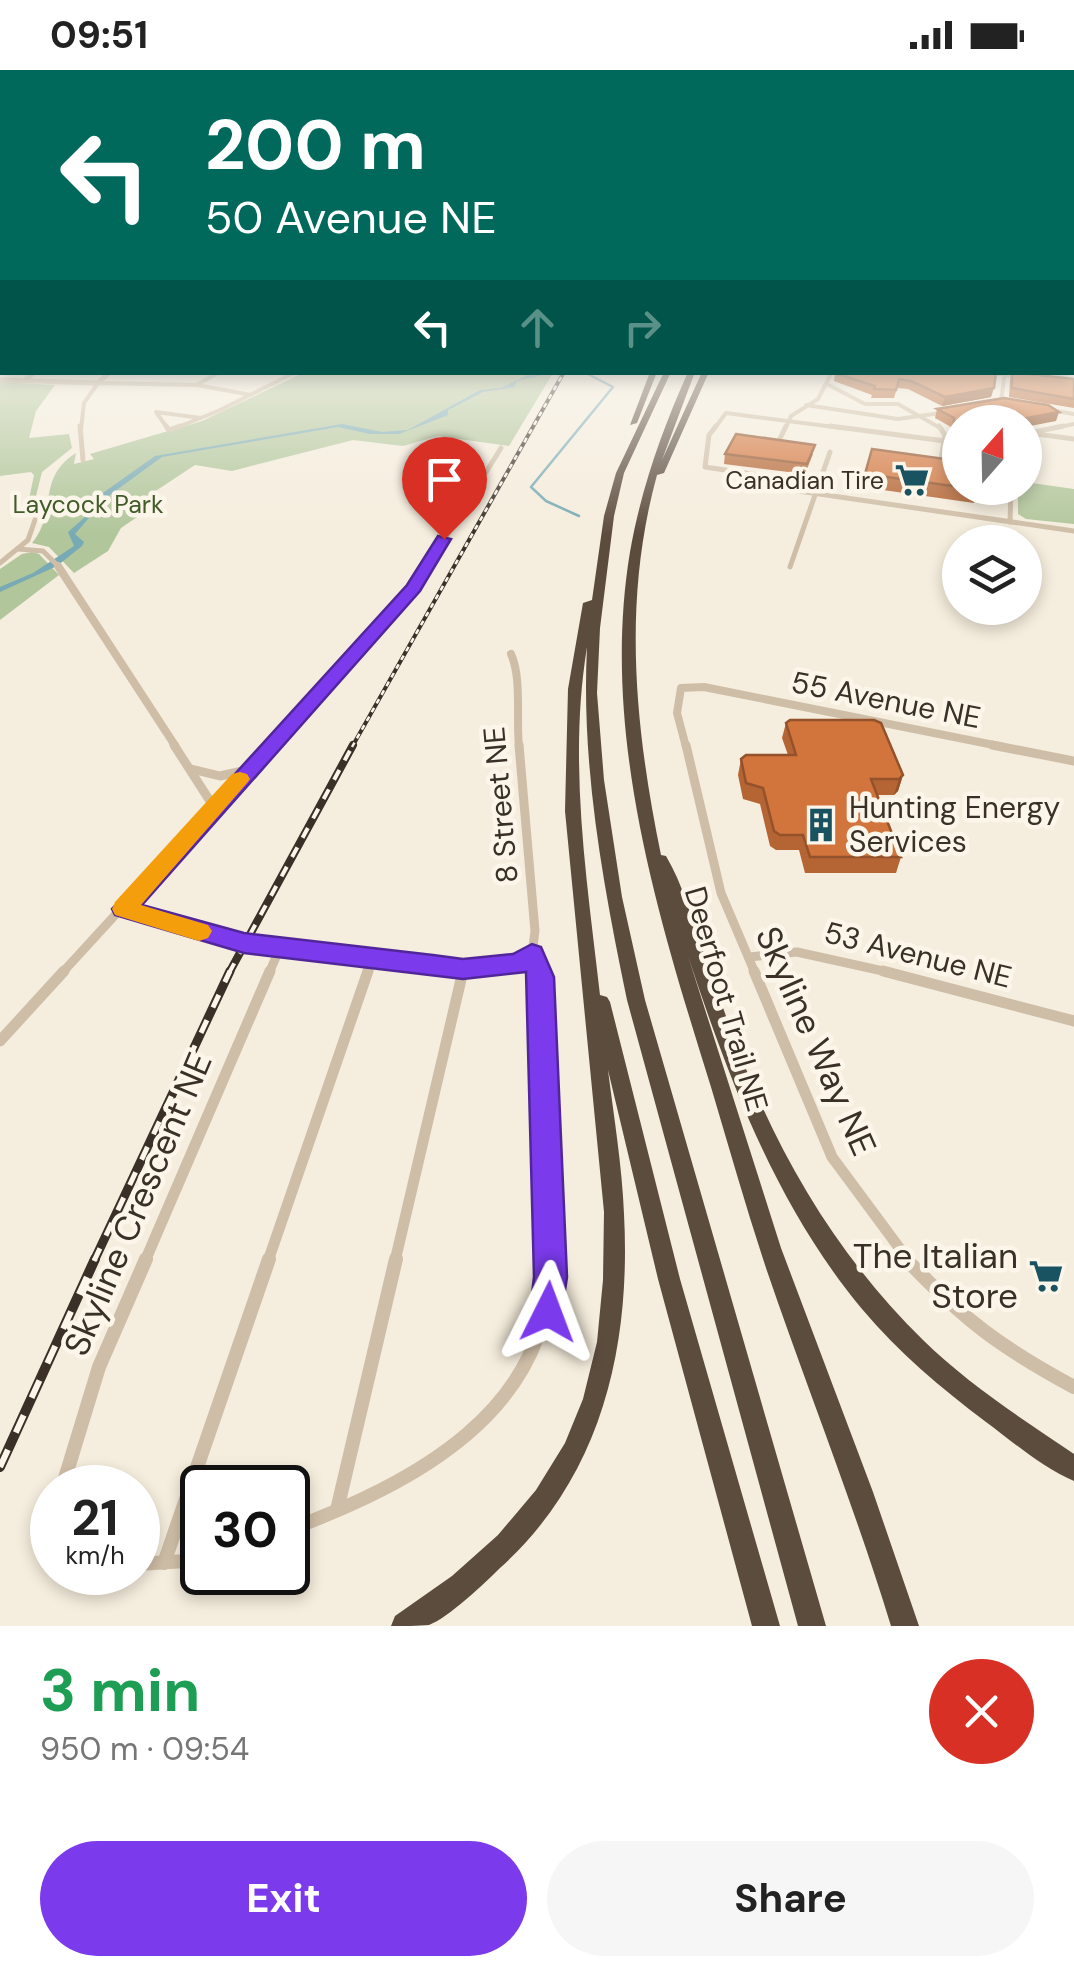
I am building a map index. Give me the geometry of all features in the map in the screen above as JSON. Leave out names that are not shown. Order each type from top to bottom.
[{"type":"highway","points":[[630,449],[626,444],[647,390]]},
{"type":"highway","points":[[659,390],[616,487],[608,537],[594,628],[591,693],[597,780],[614,897],[636,1000],[812,1626]]},
{"type":"highway","name":"Deerfoot Trail NE","points":[[684,390],[657,453],[628,616],[631,705],[650,838],[684,980],[778,1270],[877,1532],[905,1626]]},
{"type":"highway","points":[[640,534],[657,478],[697,390]]},
{"type":"highway","points":[[405,1626],[490,1563],[546,1499],[585,1427],[609,1356],[617,1274],[614,1212],[572,811],[570,741],[579,647],[608,537]]},
{"type":"highway","points":[[572,811],[600,997],[669,1278],[766,1626]]},
{"type":"highway","points":[[650,838],[673,881],[733,1060],[800,1200],[839,1260],[914,1348],[962,1389],[1074,1470]]},
{"type":"street","points":[[82,460],[79,414],[94,390]]},
{"type":"street","points":[[224,390],[251,394]]},
{"type":"street","points":[[200,418],[156,412],[169,430],[200,418],[260,390]]},
{"type":"street","points":[[777,445],[788,421],[818,399],[823,390]]},
{"type":"street","points":[[837,390],[865,404],[898,404],[942,429]]},
{"type":"street","points":[[1002,390],[1002,401]]},
{"type":"street","points":[[986,404],[1011,404]]},
{"type":"street","points":[[806,406],[894,419],[942,412]]},
{"type":"street","points":[[1042,409],[1074,414]]},
{"type":"street","points":[[942,441],[722,414],[709,435],[703,466],[1074,532]]},
{"type":"street","points":[[890,434],[894,419]]},
{"type":"street","points":[[1042,430],[1074,424]]},
{"type":"street","points":[[1042,435],[1074,439]]},
{"type":"street","points":[[0,1041],[414,588],[501,448]]},
{"type":"street","points":[[790,566],[830,452]]},
{"type":"street","points":[[940,467],[942,454]]},
{"type":"street","points":[[756,485],[818,488]]},
{"type":"street","points":[[1010,505],[1010,522]]},
{"type":"street","points":[[1,561],[31,535],[36,517]]},
{"type":"street","points":[[18,549],[39,549],[66,574],[210,801],[218,804]]},
{"type":"street","name":"8 Street NE","points":[[512,654],[519,672],[516,702],[535,932],[532,954]]},
{"type":"street","name":"55 Avenue NE","points":[[689,686],[1074,760]]},
{"type":"street","name":"Skyline Way NE","points":[[689,686],[681,688],[677,713],[706,818],[721,893],[832,1157],[896,1249],[980,1332],[1035,1368],[1074,1387]]},
{"type":"street","points":[[192,769],[220,776],[248,769]]},
{"type":"street","points":[[124,909],[219,938],[463,969],[518,964],[532,954],[541,977],[550,1277],[548,1312],[529,1363],[497,1409],[414,1470],[310,1521]]},
{"type":"street","name":"Skyline Crescent NE","points":[[69,1465],[99,1368],[280,948]]},
{"type":"street","name":"53 Avenue NE","points":[[749,958],[797,952],[822,955],[1074,1020]]},
{"type":"street","points":[[164,1563],[372,958]]},
{"type":"street","points":[[337,1510],[463,969]]},
{"type":"street","points":[[160,1563],[180,1562]]},
{"type":"green space","points":[[0,390],[52,390],[36,411],[29,438],[69,434],[72,448],[42,472],[33,508],[27,509],[34,475],[31,472],[0,476]]},
{"type":"green space","name":"Laycock Park","points":[[268,390],[543,390],[509,446],[438,436],[403,446],[353,440],[232,471],[195,465],[145,498],[159,502],[121,528],[108,551],[74,573],[49,547],[32,543],[40,531],[56,473],[76,453],[74,464],[94,459],[90,454],[202,421]]},
{"type":"green space","points":[[1042,484],[1074,489],[1074,524],[1026,519],[1018,514],[1018,505],[1042,505]]},
{"type":"green space","points":[[32,552],[39,554],[59,575],[0,620],[0,569]]},
{"type":"water","points":[[480,390],[498,390],[483,392],[448,410],[448,415],[399,434],[370,434],[338,427],[162,457],[107,497],[75,534],[84,542],[82,546],[57,566],[0,592],[0,587],[33,573],[74,546],[68,532],[85,517],[100,495],[155,456],[342,424],[382,432],[408,430]]},
{"type":"building","points":[[929,390],[985,390],[945,397]]},
{"type":"building","points":[[1021,390],[1074,390],[1074,399]]},
{"type":"building","points":[[1004,398],[1048,405],[1059,412],[1042,415],[1042,405],[961,405]]},
{"type":"building","points":[[736,434],[815,445],[807,464],[725,454]]},
{"type":"building","points":[[872,449],[942,459],[942,485],[865,474]]},
{"type":"building","name":"Hunting Energy Services","points":[[786,723],[881,723],[903,775],[899,779],[871,779],[901,857],[810,857],[803,835],[780,835],[774,831],[763,788],[746,783],[741,759],[746,755],[796,755]]},
{"type":"waterway","points":[[579,516],[546,501],[531,487],[611,390]]},
{"type":"railway","points":[[352,747],[554,390]]},
{"type":"railway","points":[[229,972],[353,745]]},
{"type":"railway","points":[[94,1261],[229,972]]},
{"type":"railway","points":[[0,1467],[95,1259]]},
{"type":"slow traffic","points":[[199,931],[124,909],[240,779]]},
{"type":"place","name":"Canadian Tire","points":[[912,480]]},
{"type":"place","name":"Hunting Energy Services","points":[[821,825]]},
{"type":"place","name":"The Italian Store","points":[[1046,1276]]},
{"type":"route","points":[[444,539],[414,588],[124,909],[244,943],[433,966],[463,969],[518,964],[532,954],[541,977],[548,1312]]}]
